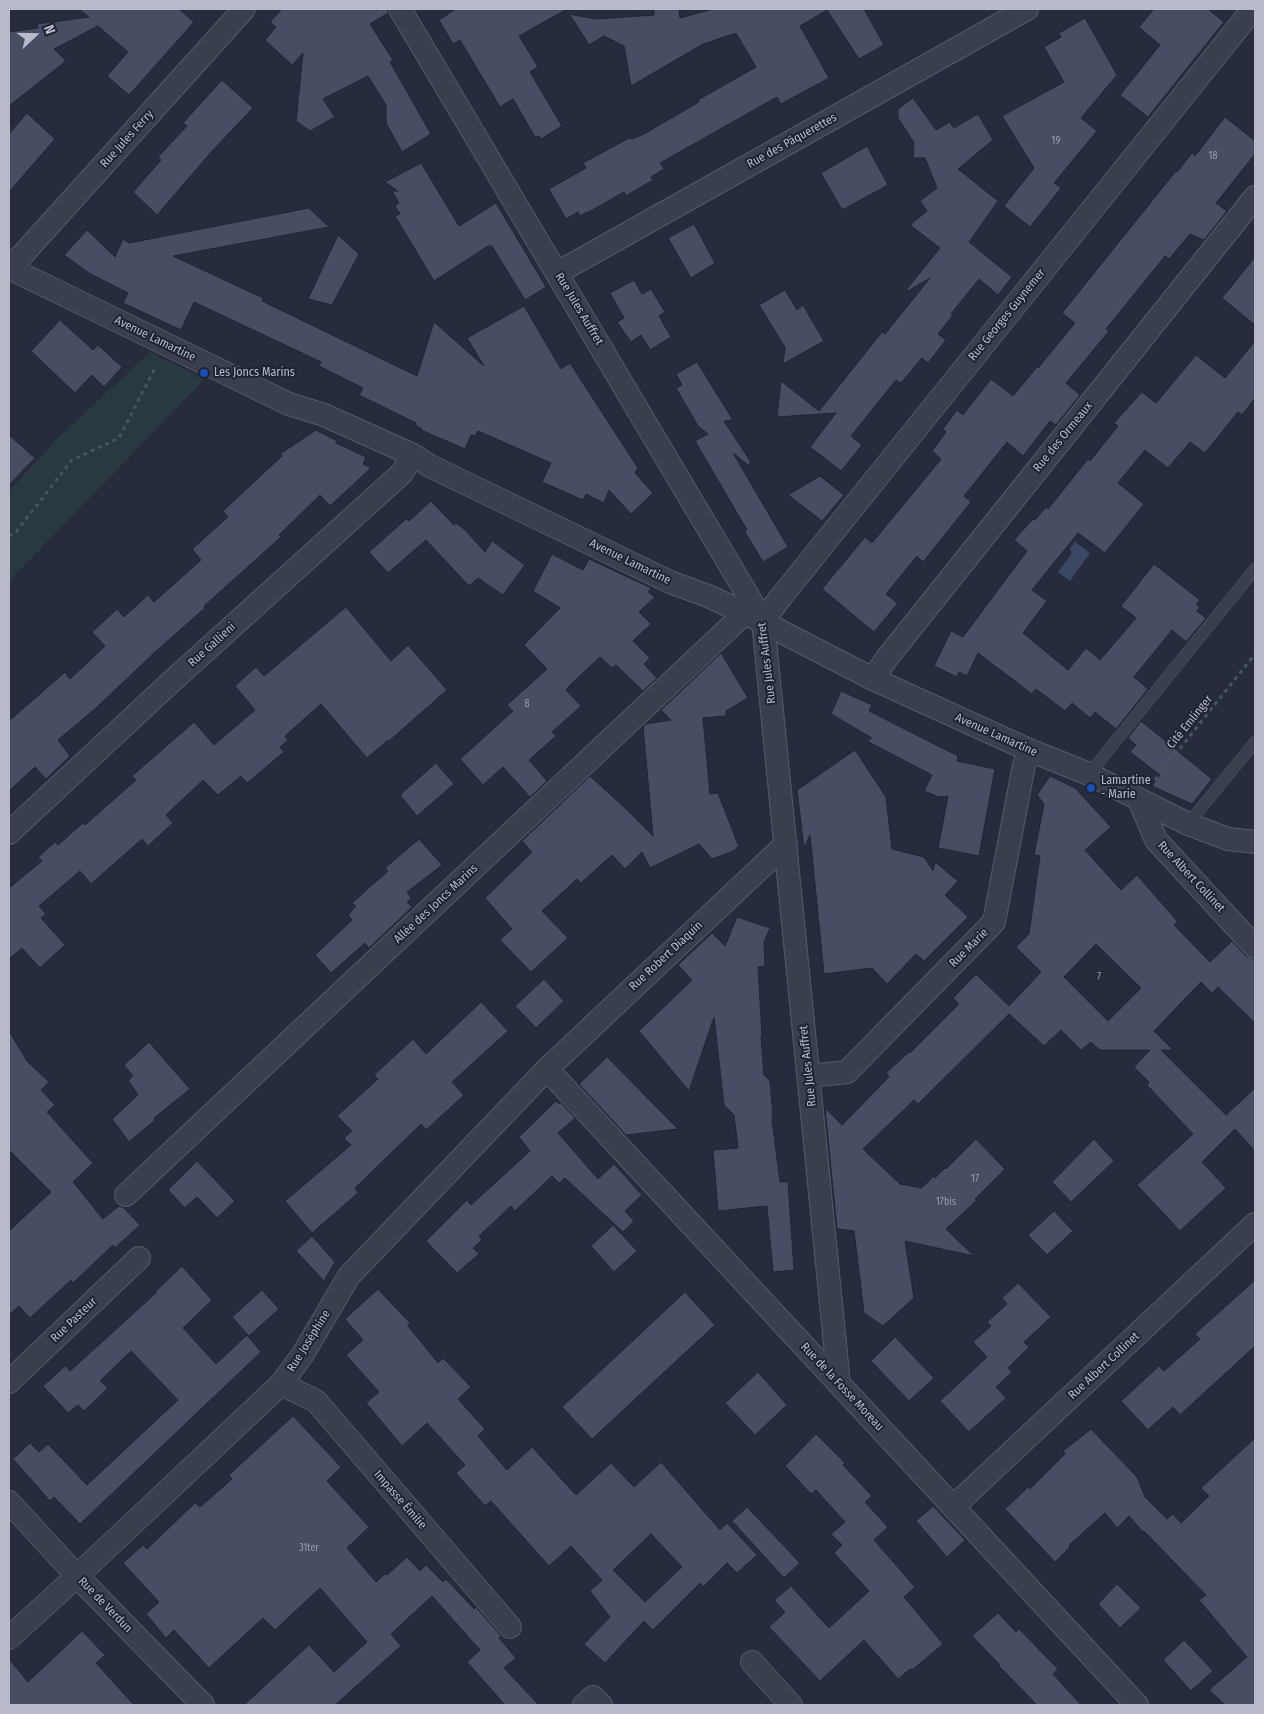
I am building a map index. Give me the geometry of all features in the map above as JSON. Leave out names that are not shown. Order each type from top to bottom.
[{"type":"street","name":"Rue Jules Ferry","points":[[9,268],[244,9]]},
{"type":"street","name":"Rue Jules Auffret","points":[[400,9],[557,273],[754,617],[786,844],[839,1384]]},
{"type":"street","name":"Rue des Pâquerettes","points":[[557,273],[1027,9]]},
{"type":"street","name":"Rue Georges Guynemer","points":[[754,617],[794,581],[1253,9]]},
{"type":"street","name":"Rue des Ormeaux","points":[[873,679],[887,658],[1255,197]]},
{"type":"street","name":"Avenue Lamartine","points":[[9,268],[289,404],[324,416],[413,455],[430,466],[670,582],[708,596],[754,617],[873,679],[1030,750],[1089,774],[1188,824],[1228,840],[1255,842]]},
{"type":"street","name":"Rue Gallieni","points":[[9,833],[171,682],[402,473],[413,455]]},
{"type":"street","name":"Allée des Joncs Marins","points":[[126,1195],[754,617]]},
{"type":"street","name":"Rue Marie","points":[[809,1076],[847,1072],[994,922],[1024,765],[1030,750]]},
{"type":"street","name":"Rue Albert Collinet","points":[[1139,800],[1156,840],[1255,947]]},
{"type":"street","name":"Rue Robert Diaquin","points":[[547,1069],[786,844]]},
{"type":"street","name":"Rue de la Fosse Moreau","points":[[547,1069],[1137,1705]]},
{"type":"street","name":"Rue Joséphine","points":[[9,1638],[281,1384],[304,1354],[349,1276],[547,1069]]},
{"type":"street","name":"Rue Albert Collinet","points":[[954,1507],[1255,1224]]},
{"type":"street","name":"Rue Pasteur","points":[[9,1382],[139,1258]]},
{"type":"street","name":"Impasse Émilie","points":[[281,1384],[316,1401],[510,1627]]},
{"type":"street","name":"Rue de Verdun","points":[[9,1502],[77,1576],[203,1705]]},
{"type":"street","points":[[752,1662],[791,1705]]},
{"type":"street","points":[[584,1705],[593,1697],[601,1705]]},
{"type":"lane","points":[[1089,774],[1255,569]]},
{"type":"lane","points":[[1188,824],[1255,742]]},
{"type":"path","points":[[9,536],[16,532],[72,460],[119,438],[166,345]]},
{"type":"path","name":"Cité Emlinger","points":[[1139,800],[1255,654]]},
{"type":"shaded area","points":[[150,352],[205,379],[9,581],[9,491],[59,437]]},
{"type":"water","points":[[1075,542],[1090,553],[1070,581],[1058,572],[1072,553],[1070,549]]},
{"type":"building","points":[[79,9],[179,9],[194,22],[129,95],[107,76],[128,52],[98,26],[54,49],[66,61],[9,106],[9,32],[38,28],[37,24],[89,17]]},
{"type":"building","points":[[282,9],[387,9],[388,13],[370,24],[393,60],[390,62],[431,134],[402,152],[386,123],[386,105],[368,76],[323,99],[335,117],[310,131],[296,121],[303,53],[292,65],[265,40],[276,27],[270,22]]},
{"type":"building","points":[[456,9],[567,9],[519,36],[538,67],[530,72],[562,126],[541,139],[539,136],[535,137],[513,99],[500,107],[460,40],[453,44],[439,20]]},
{"type":"building","points":[[654,9],[679,9],[680,18],[713,9],[864,9],[884,45],[859,59],[827,10],[800,26],[829,78],[781,104],[777,97],[660,163],[664,169],[651,177],[653,180],[626,196],[624,192],[587,213],[580,216],[578,212],[566,219],[549,189],[586,168],[583,163],[629,138],[632,139],[644,134],[756,67],[736,33],[703,44],[631,86],[624,46],[604,36],[589,45],[574,21],[571,20],[573,20],[569,14],[595,19],[654,15]]},
{"type":"building","points":[[1154,9],[1208,9],[1224,22],[1148,117],[1120,95],[1160,45],[1139,27]]},
{"type":"building","points":[[1085,18],[1117,75],[1081,118],[1097,131],[1054,183],[1061,188],[1030,227],[1004,206],[1034,168],[1002,116],[1064,82],[1044,47],[1061,37],[1059,33]]},
{"type":"building","points":[[222,80],[253,108],[213,150],[157,215],[133,192],[161,160],[158,157],[187,126],[183,123]]},
{"type":"building","points":[[913,98],[936,130],[950,122],[954,128],[978,114],[993,140],[958,169],[998,201],[969,242],[1012,277],[998,295],[979,279],[951,314],[953,315],[938,334],[946,340],[928,363],[922,358],[901,383],[896,380],[851,436],[862,445],[841,471],[810,447],[836,413],[777,417],[781,381],[819,411],[882,332],[885,334],[930,278],[908,291],[906,290],[940,248],[910,225],[927,211],[920,201],[937,188],[925,158],[913,158],[914,143],[898,118],[898,109]]},
{"type":"building","points":[[27,113],[55,139],[9,192],[9,134]]},
{"type":"building","points":[[1225,117],[1255,141],[1255,154],[1216,203],[1227,211],[1204,240],[1190,234],[1169,259],[1165,256],[1106,329],[1109,331],[1066,383],[1080,395],[1056,425],[1050,421],[1023,456],[1007,442],[964,496],[971,502],[923,562],[917,556],[886,594],[898,603],[874,632],[822,589],[865,537],[872,543],[941,459],[932,451],[946,432],[943,429],[957,410],[963,415],[991,379],[1013,396],[1038,368],[1075,323],[1062,313],[1176,171],[1192,153],[1195,156]]},
{"type":"building","points":[[867,146],[888,185],[842,210],[821,173]]},
{"type":"building","points":[[421,163],[459,226],[496,203],[546,287],[525,300],[492,246],[488,246],[434,281],[395,216],[400,214],[395,206],[399,203],[392,191],[398,191],[385,182]]},
{"type":"building","points":[[309,208],[329,227],[173,256],[263,298],[262,301],[417,376],[434,322],[484,366],[467,338],[524,306],[561,369],[570,363],[638,468],[635,473],[653,493],[631,514],[609,490],[604,503],[586,494],[583,500],[542,482],[551,463],[478,431],[475,436],[471,435],[465,449],[421,430],[415,425],[416,423],[359,395],[363,388],[319,366],[321,362],[194,302],[181,330],[123,303],[128,293],[89,273],[64,255],[87,230],[115,257],[123,239],[129,243]]},
{"type":"building","points":[[694,224],[715,263],[691,278],[668,238]]},
{"type":"building","points":[[338,235],[359,254],[332,305],[308,299]]},
{"type":"building","points":[[1255,257],[1255,325],[1222,298]]},
{"type":"building","points":[[634,280],[642,294],[651,289],[665,312],[659,316],[671,337],[650,350],[641,335],[631,342],[617,322],[624,318],[610,293]]},
{"type":"building","points":[[785,290],[797,310],[803,305],[824,341],[783,364],[785,347],[759,305]]},
{"type":"building","points":[[60,320],[93,350],[98,345],[122,367],[104,387],[92,375],[75,393],[31,351]]},
{"type":"building","points":[[1255,341],[1255,398],[1242,415],[1238,412],[1205,453],[1190,442],[1168,468],[1145,450],[1118,483],[1144,504],[1105,553],[1078,533],[1032,590],[1047,601],[1023,633],[1068,670],[1086,648],[1100,660],[1136,618],[1121,606],[1154,564],[1200,600],[1196,604],[1200,607],[1197,611],[1206,618],[1186,642],[1172,630],[1134,677],[1148,689],[1116,729],[1095,712],[1090,718],[1072,703],[1065,711],[1036,689],[1032,694],[978,653],[967,676],[959,672],[957,677],[934,666],[951,631],[963,637],[1027,551],[1014,540],[1046,507],[1048,509],[1088,459],[1090,461],[1118,426],[1114,423],[1142,392],[1156,403],[1196,355],[1225,378]]},
{"type":"building","points":[[697,362],[733,420],[724,421],[751,462],[748,465],[733,453],[788,547],[763,562],[745,532],[747,530],[695,441],[708,434],[698,426],[676,388],[682,385],[676,374]]},
{"type":"building","points":[[316,430],[337,441],[336,443],[366,457],[363,464],[371,468],[330,506],[320,495],[279,535],[281,537],[204,606],[205,608],[96,708],[58,740],[70,756],[46,779],[35,767],[9,791],[9,721],[65,672],[70,679],[105,646],[92,632],[117,609],[124,617],[148,595],[154,602],[201,560],[192,549],[228,517],[223,511],[282,456],[280,454]]},
{"type":"building","points":[[9,435],[35,458],[9,485]]},
{"type":"building","points":[[820,476],[844,495],[822,521],[788,495]]},
{"type":"building","points":[[431,501],[454,525],[456,523],[464,529],[485,552],[492,541],[525,565],[503,595],[478,578],[469,586],[426,540],[388,573],[369,552],[406,519],[409,521]]},
{"type":"building","points":[[552,554],[583,570],[589,559],[651,588],[648,592],[655,597],[639,612],[651,624],[633,641],[650,658],[644,664],[657,678],[643,691],[616,665],[612,668],[600,657],[571,684],[566,690],[581,706],[552,732],[556,736],[529,760],[547,781],[530,797],[503,767],[483,785],[460,759],[513,711],[507,705],[547,669],[524,645],[560,608],[533,591]]},
{"type":"building","points":[[346,607],[391,661],[408,645],[447,690],[367,758],[321,704],[285,736],[288,740],[280,747],[284,752],[247,783],[241,776],[218,795],[203,780],[166,815],[173,823],[148,846],[142,839],[91,884],[80,871],[39,906],[46,914],[41,918],[65,945],[40,968],[22,948],[9,959],[9,888],[42,861],[38,857],[55,842],[58,845],[83,823],[85,825],[136,780],[132,776],[194,722],[214,745],[255,710],[235,686],[256,667],[264,676]]},
{"type":"building","points":[[721,653],[748,698],[726,711],[726,716],[703,718],[710,794],[718,793],[739,847],[736,850],[712,859],[699,844],[650,868],[642,852],[625,869],[612,855],[581,883],[577,879],[542,911],[568,938],[531,972],[500,940],[512,929],[485,898],[532,852],[522,841],[590,776],[653,836],[643,727],[646,724],[671,720],[661,710]]},
{"type":"building","points":[[841,691],[872,705],[869,711],[958,756],[957,761],[995,769],[979,856],[938,848],[948,796],[939,797],[924,791],[932,775],[867,741],[872,738],[831,714]]},
{"type":"building","points":[[1141,721],[1212,779],[1192,804],[1152,786],[1160,775],[1130,752],[1136,745],[1128,738]]},
{"type":"building","points":[[855,750],[886,797],[892,849],[924,857],[933,871],[935,862],[958,881],[945,895],[968,917],[924,961],[916,954],[887,984],[872,968],[824,974],[810,835],[804,848],[797,790]]},
{"type":"building","points":[[436,763],[454,784],[417,816],[400,795]]},
{"type":"building","points":[[1050,776],[1075,788],[1111,827],[1085,850],[1121,890],[1137,875],[1178,922],[1174,925],[1210,962],[1232,941],[1246,956],[1255,960],[1255,1023],[1218,987],[1212,993],[1201,982],[1154,1031],[1173,1050],[1161,1050],[1226,1115],[1255,1088],[1255,1151],[1235,1129],[1202,1162],[1226,1188],[1180,1231],[1137,1185],[1193,1134],[1147,1085],[1149,1082],[1134,1067],[1150,1050],[1100,1050],[1091,1042],[1081,1050],[1061,1030],[1044,1046],[1009,1014],[918,1104],[914,1100],[863,1149],[900,1184],[922,1188],[934,1176],[935,1178],[946,1169],[976,1139],[1005,1169],[975,1199],[977,1200],[946,1229],[974,1256],[905,1241],[914,1298],[883,1326],[864,1313],[854,1231],[837,1229],[825,1108],[842,1125],[889,1077],[886,1073],[910,1053],[959,1004],[953,998],[976,974],[1009,1006],[1041,972],[1016,947],[1029,934],[1040,856],[1034,855],[1044,804],[1037,795]],"holes":[[[1096,944],[1141,988],[1108,1021],[1064,977]]]},
{"type":"building","points":[[419,839],[442,865],[407,892],[411,898],[407,902],[412,907],[369,948],[365,943],[331,973],[315,955],[352,920],[348,915],[356,906],[352,903],[388,871],[385,868]]},
{"type":"building","points":[[737,917],[770,928],[764,942],[765,966],[758,967],[761,1036],[764,1075],[770,1081],[772,1120],[780,1182],[788,1182],[794,1270],[773,1272],[767,1206],[718,1211],[713,1150],[738,1148],[734,1115],[724,1105],[714,1017],[689,1091],[639,1031],[692,980],[678,965],[712,933],[725,946]]},
{"type":"building","points":[[544,979],[564,1001],[536,1028],[515,1006]]},
{"type":"building","points":[[481,1002],[508,1031],[452,1082],[464,1095],[426,1130],[421,1124],[355,1188],[358,1193],[312,1233],[285,1201],[351,1145],[344,1138],[352,1131],[337,1116],[378,1079],[374,1075],[413,1039],[426,1054]]},
{"type":"building","points":[[9,1031],[27,1061],[49,1082],[41,1090],[55,1105],[47,1112],[93,1163],[73,1182],[103,1219],[119,1206],[124,1208],[140,1225],[115,1248],[113,1245],[73,1283],[71,1280],[30,1318],[19,1306],[9,1315],[9,1231],[51,1192],[9,1150]]},
{"type":"building","points":[[149,1042],[190,1089],[154,1118],[155,1120],[129,1142],[112,1119],[138,1095],[128,1080],[133,1076],[124,1065]]},
{"type":"building","points":[[607,1057],[678,1129],[626,1135],[579,1084]]},
{"type":"building","points":[[556,1101],[559,1104],[560,1102],[575,1118],[558,1133],[598,1179],[614,1164],[642,1195],[625,1211],[634,1221],[623,1232],[565,1178],[559,1183],[552,1176],[515,1211],[511,1206],[479,1236],[482,1240],[473,1248],[479,1254],[457,1273],[426,1241],[467,1200],[471,1205],[530,1151],[519,1137]]},
{"type":"building","points":[[1094,1139],[1114,1161],[1071,1202],[1052,1182]]},
{"type":"building","points":[[197,1161],[235,1201],[217,1218],[197,1197],[185,1208],[168,1190]]},
{"type":"building","points":[[1054,1211],[1073,1231],[1047,1255],[1028,1235]]},
{"type":"building","points":[[613,1225],[637,1251],[614,1272],[591,1246]]},
{"type":"building","points":[[312,1236],[335,1262],[324,1281],[296,1251]]},
{"type":"building","points":[[182,1266],[212,1300],[183,1328],[216,1364],[247,1335],[261,1352],[80,1524],[54,1497],[50,1501],[13,1459],[30,1443],[39,1452],[48,1444],[87,1485],[178,1400],[131,1351],[100,1381],[108,1388],[84,1411],[78,1405],[68,1413],[43,1386],[65,1366],[70,1371],[156,1293]]},
{"type":"building","points":[[1255,1280],[1255,1346],[1180,1415],[1173,1407],[1148,1430],[1121,1401],[1159,1366],[1164,1371],[1200,1339],[1195,1334]]},
{"type":"building","points":[[1018,1283],[1051,1317],[1024,1342],[1029,1347],[1008,1368],[1012,1372],[996,1387],[1006,1398],[969,1432],[940,1401],[987,1357],[973,1342],[991,1326],[987,1322],[1007,1304],[1002,1298]]},
{"type":"building","points":[[378,1289],[410,1323],[408,1326],[438,1363],[443,1358],[471,1387],[458,1399],[485,1429],[478,1436],[507,1470],[532,1447],[576,1495],[611,1463],[634,1487],[661,1462],[720,1530],[727,1523],[757,1555],[737,1573],[727,1563],[703,1587],[700,1583],[653,1630],[644,1621],[605,1663],[584,1644],[610,1617],[590,1591],[602,1580],[571,1546],[549,1566],[491,1501],[485,1506],[456,1473],[465,1465],[427,1423],[402,1446],[366,1403],[379,1392],[346,1355],[363,1340],[345,1319]],"holes":[[[651,1534],[682,1567],[645,1602],[613,1570]]]},
{"type":"building","points":[[262,1290],[279,1309],[249,1336],[232,1317]]},
{"type":"building","points":[[685,1292],[715,1325],[592,1439],[562,1407]]},
{"type":"building","points":[[895,1337],[934,1378],[909,1401],[871,1361]]},
{"type":"building","points":[[758,1372],[787,1405],[755,1435],[725,1403]]},
{"type":"building","points":[[293,1416],[341,1467],[327,1481],[369,1527],[347,1548],[376,1582],[407,1557],[420,1571],[426,1565],[443,1582],[446,1579],[474,1609],[476,1607],[501,1636],[499,1638],[516,1658],[504,1668],[539,1705],[505,1705],[467,1662],[480,1650],[432,1596],[391,1634],[401,1646],[335,1705],[244,1705],[309,1645],[334,1672],[367,1642],[320,1588],[275,1630],[263,1618],[209,1668],[174,1630],[166,1638],[146,1614],[159,1602],[123,1563],[143,1545],[147,1549],[195,1503],[200,1507],[232,1479],[229,1475]]},
{"type":"building","points":[[1091,1429],[1137,1477],[1145,1497],[1167,1519],[1173,1514],[1181,1523],[1209,1496],[1201,1488],[1255,1438],[1255,1705],[1225,1705],[1209,1690],[1247,1657],[1199,1600],[1206,1595],[1129,1516],[1117,1528],[1105,1513],[1069,1545],[1070,1547],[1055,1562],[1005,1509],[1028,1487],[1030,1489],[1065,1454],[1063,1451]]},
{"type":"building","points":[[816,1434],[845,1463],[843,1465],[872,1496],[865,1502],[888,1527],[874,1540],[915,1587],[904,1597],[943,1644],[898,1679],[864,1640],[820,1681],[769,1627],[785,1612],[774,1600],[791,1586],[829,1628],[869,1591],[834,1553],[842,1545],[831,1534],[845,1522],[816,1490],[811,1494],[785,1466]]},
{"type":"building","points":[[933,1506],[965,1540],[947,1557],[916,1521]]},
{"type":"building","points":[[747,1507],[800,1563],[784,1578],[732,1521]]},
{"type":"building","points":[[1117,1584],[1141,1608],[1120,1628],[1098,1604]]},
{"type":"building","points":[[998,1613],[1016,1632],[1019,1629],[1058,1669],[1053,1674],[1081,1705],[1037,1705],[999,1666],[972,1636]]},
{"type":"building","points":[[82,1631],[105,1655],[96,1663],[134,1705],[9,1705],[9,1659],[28,1682]]},
{"type":"building","points":[[1184,1640],[1213,1671],[1191,1691],[1163,1660]]},
{"type":"place","name":"Les Joncs Marins","points":[[204,373]]},
{"type":"place","name":"Lamartine - Marie","points":[[1091,788]]}]
